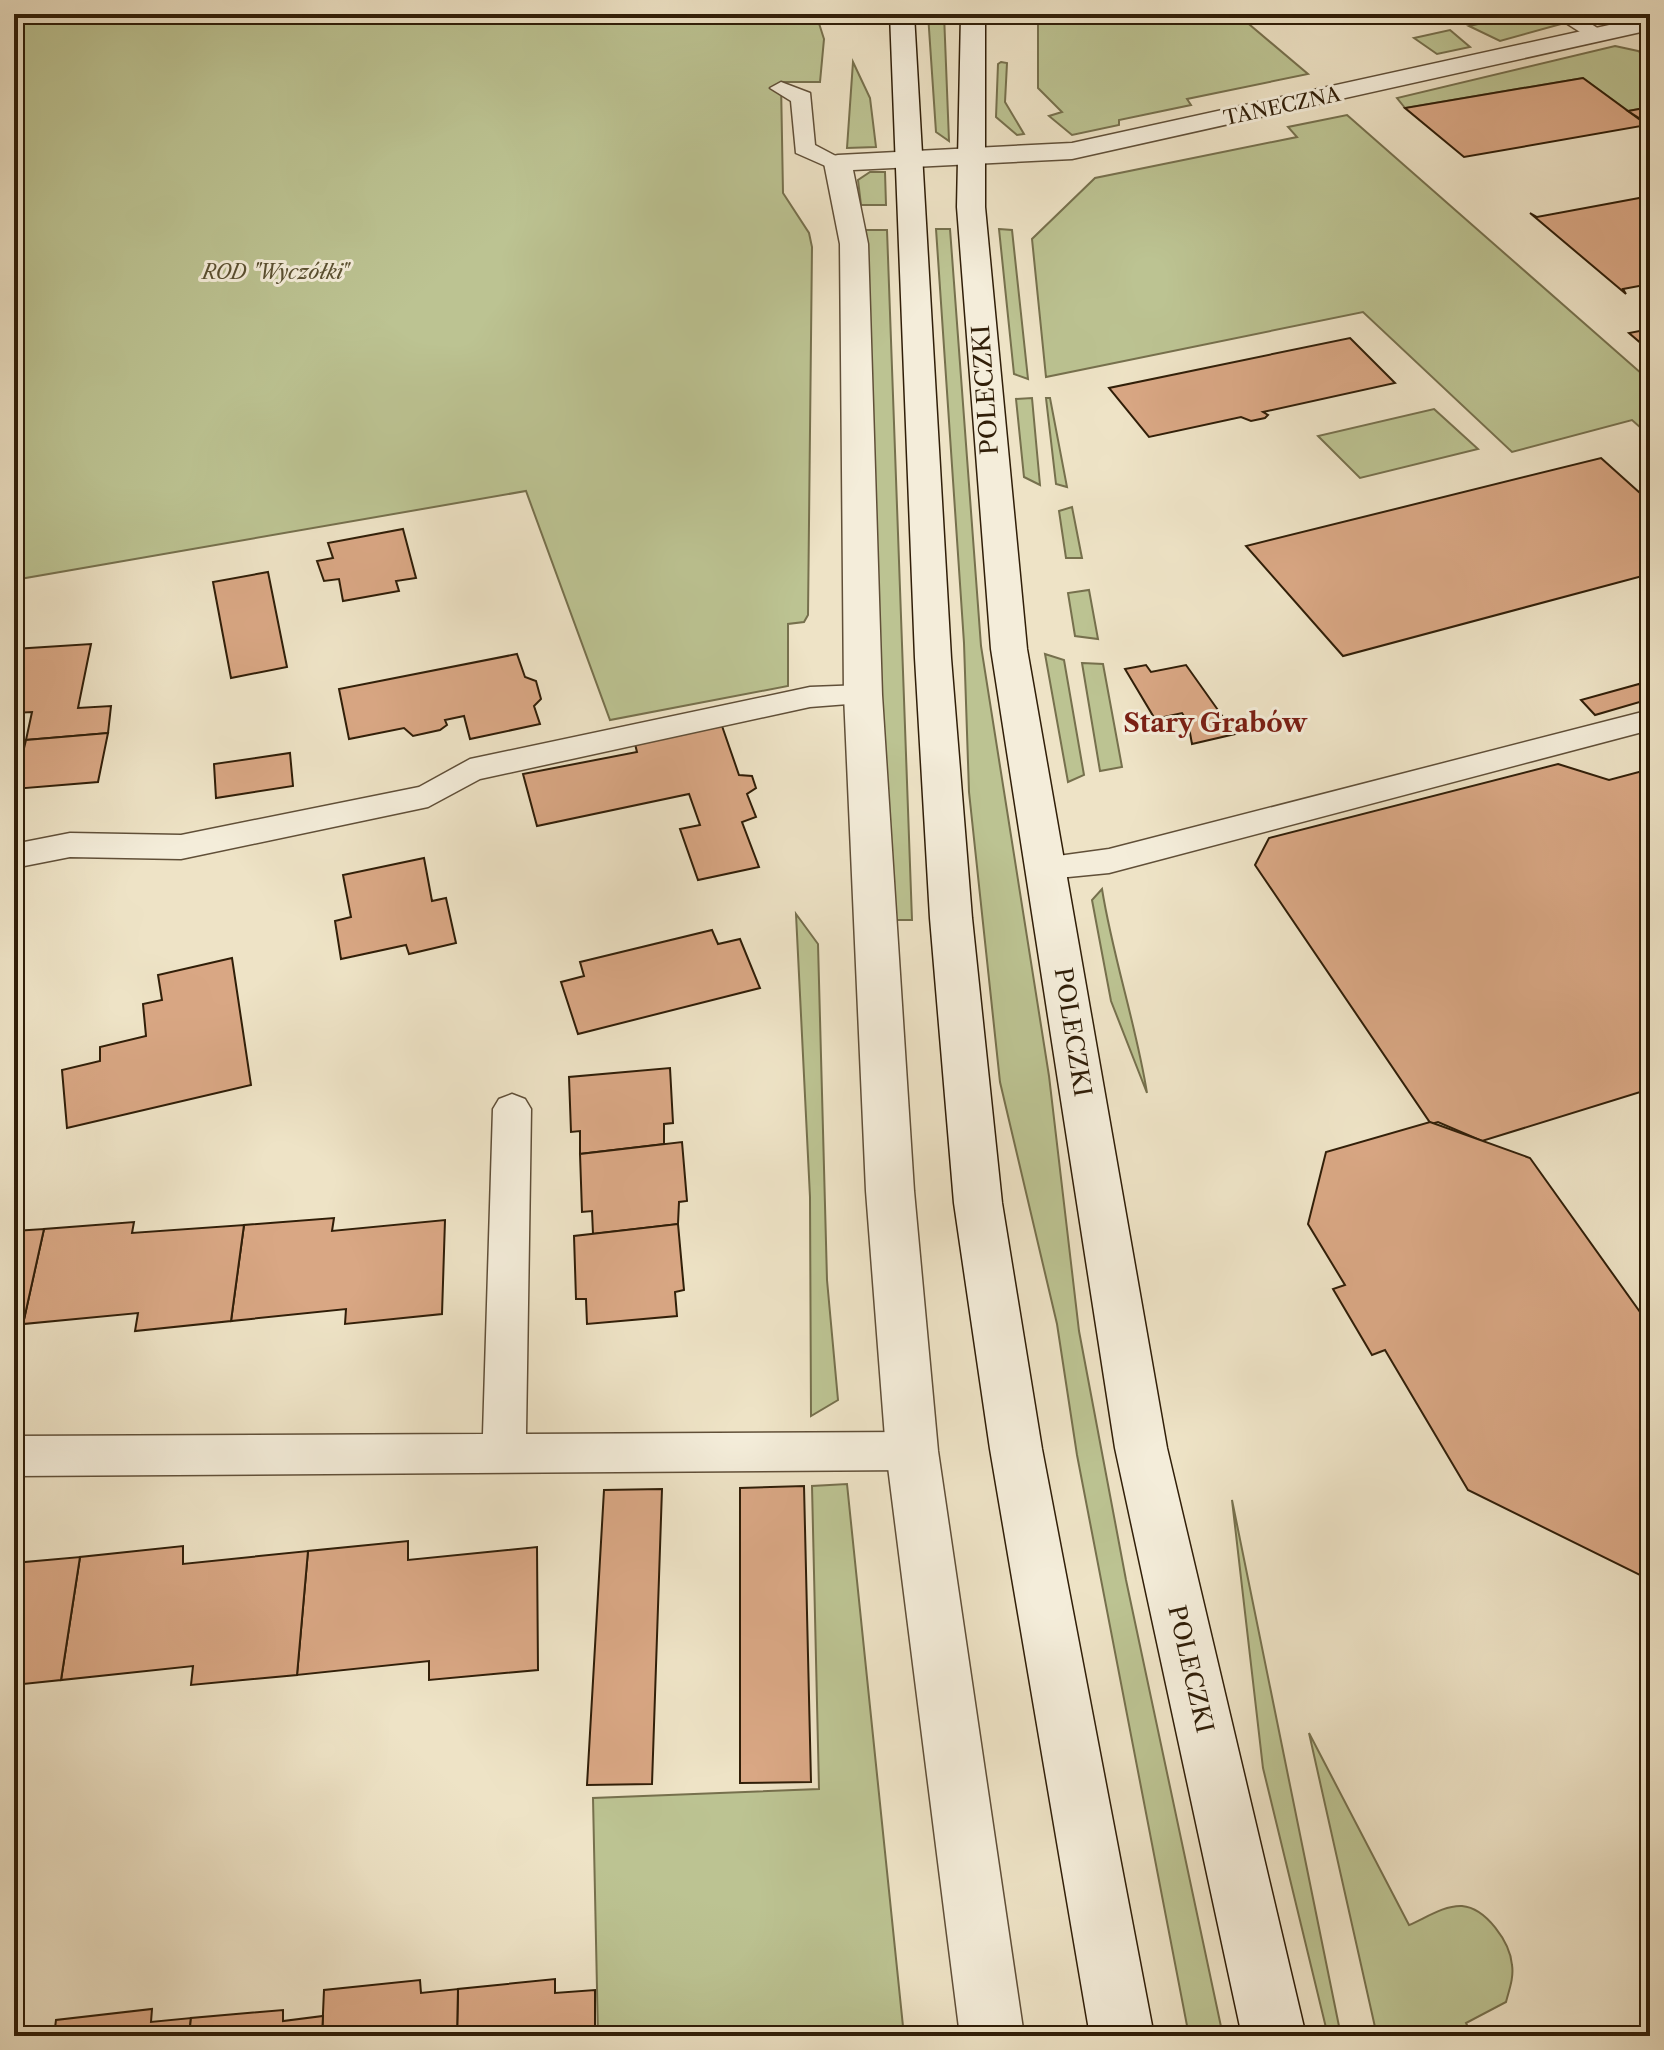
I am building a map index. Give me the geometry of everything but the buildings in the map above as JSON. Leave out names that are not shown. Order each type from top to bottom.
[{"type":"main road","points":[[902,14],[933,658],[951,918],[978,1203],[1019,1465],[1122,2036]]},
{"type":"main road","name":"POLECZKI","points":[[973,14],[972,223],[1009,649],[1048,867],[1141,1448],[1274,2036]]},
{"type":"main road","name":"TANECZNA","points":[[910,161],[1072,151],[1650,23]]},
{"type":"main road","points":[[910,161],[838,163],[854,244],[863,695],[890,1191],[912,1451],[992,2036]]},
{"type":"lane","points":[[1562,14],[1598,35]]},
{"type":"lane","points":[[781,88],[802,98],[804,148],[838,163]]},
{"type":"lane","points":[[14,856],[70,845],[181,847],[428,796],[470,770],[810,697],[863,695]]},
{"type":"lane","points":[[1048,867],[1109,861],[1650,720]]},
{"type":"lane","points":[[504,1455],[512,1109]]},
{"type":"lane","points":[[14,1456],[912,1451]]},
{"type":"green space","name":"ROD \"Wyczółki\"","points":[[14,14],[816,14],[824,39],[820,82],[781,82],[783,193],[809,233],[812,247],[808,615],[804,622],[788,624],[788,686],[610,720],[526,491],[14,580]]},
{"type":"green space","points":[[928,14],[944,14],[949,141],[936,132]]},
{"type":"green space","points":[[1065,14],[1237,14],[1308,74],[1187,99],[1191,105],[1119,120],[1119,125],[1072,135],[1049,116],[1062,112],[1038,88],[1038,18]]},
{"type":"green space","points":[[1523,14],[1550,14],[1561,24],[1500,41],[1469,26]]},
{"type":"green space","points":[[1450,30],[1470,47],[1437,54],[1414,38]]},
{"type":"green space","points":[[1615,46],[1638,51],[1650,59],[1650,107],[1628,111],[1583,78],[1405,108],[1397,98]]},
{"type":"green space","points":[[853,62],[870,98],[876,147],[847,148]]},
{"type":"green space","points":[[1007,63],[1005,102],[1024,134],[1017,135],[996,117],[998,64]]},
{"type":"green space","points":[[1347,115],[1642,374],[1650,373],[1650,436],[1632,420],[1512,452],[1363,312],[1046,377],[1032,239],[1095,178],[1297,137],[1288,127]]},
{"type":"green space","points":[[870,172],[885,172],[886,205],[861,205],[858,180]]},
{"type":"green space","points":[[936,229],[950,229],[981,646],[1049,1076],[1079,1331],[1126,1580],[1223,2036],[1189,2036],[1077,1455],[1057,1324],[1000,1082],[969,792],[964,643]]},
{"type":"green space","points":[[999,229],[1012,230],[1028,379],[1014,374]]},
{"type":"green space","points":[[866,230],[887,230],[912,920],[895,920],[876,673]]},
{"type":"green space","points":[[1032,398],[1040,485],[1024,477],[1016,399]]},
{"type":"green space","points":[[1046,398],[1050,398],[1067,487],[1056,484]]},
{"type":"green space","points":[[1434,409],[1478,449],[1360,478],[1318,436]]},
{"type":"green space","points":[[1072,507],[1082,558],[1066,558],[1059,511]]},
{"type":"green space","points":[[1089,590],[1098,639],[1075,636],[1068,593]]},
{"type":"green space","points":[[1045,654],[1064,660],[1084,775],[1068,782]]},
{"type":"green space","points":[[1082,663],[1103,664],[1122,767],[1100,771]]},
{"type":"green space","points":[[1102,889],[1147,1093],[1111,1001],[1092,900]]},
{"type":"green space","points":[[796,914],[818,944],[827,1280],[838,1400],[811,1416],[810,1197]]},
{"type":"green space","points":[[847,1484],[904,2036],[598,2036],[593,1798],[819,1789],[812,1486]]},
{"type":"green space","points":[[1232,1500],[1341,2036],[1328,2036],[1263,1768]]},
{"type":"green space","points":[[1309,1733],[1409,1925],[1441,1910],[1462,1906],[1488,1919],[1507,1946],[1512,1970],[1506,2002],[1466,2023],[1472,2036],[1377,2036]]},
{"type":"district","name":"Stary Grabów","points":[[1215,723]]}]
